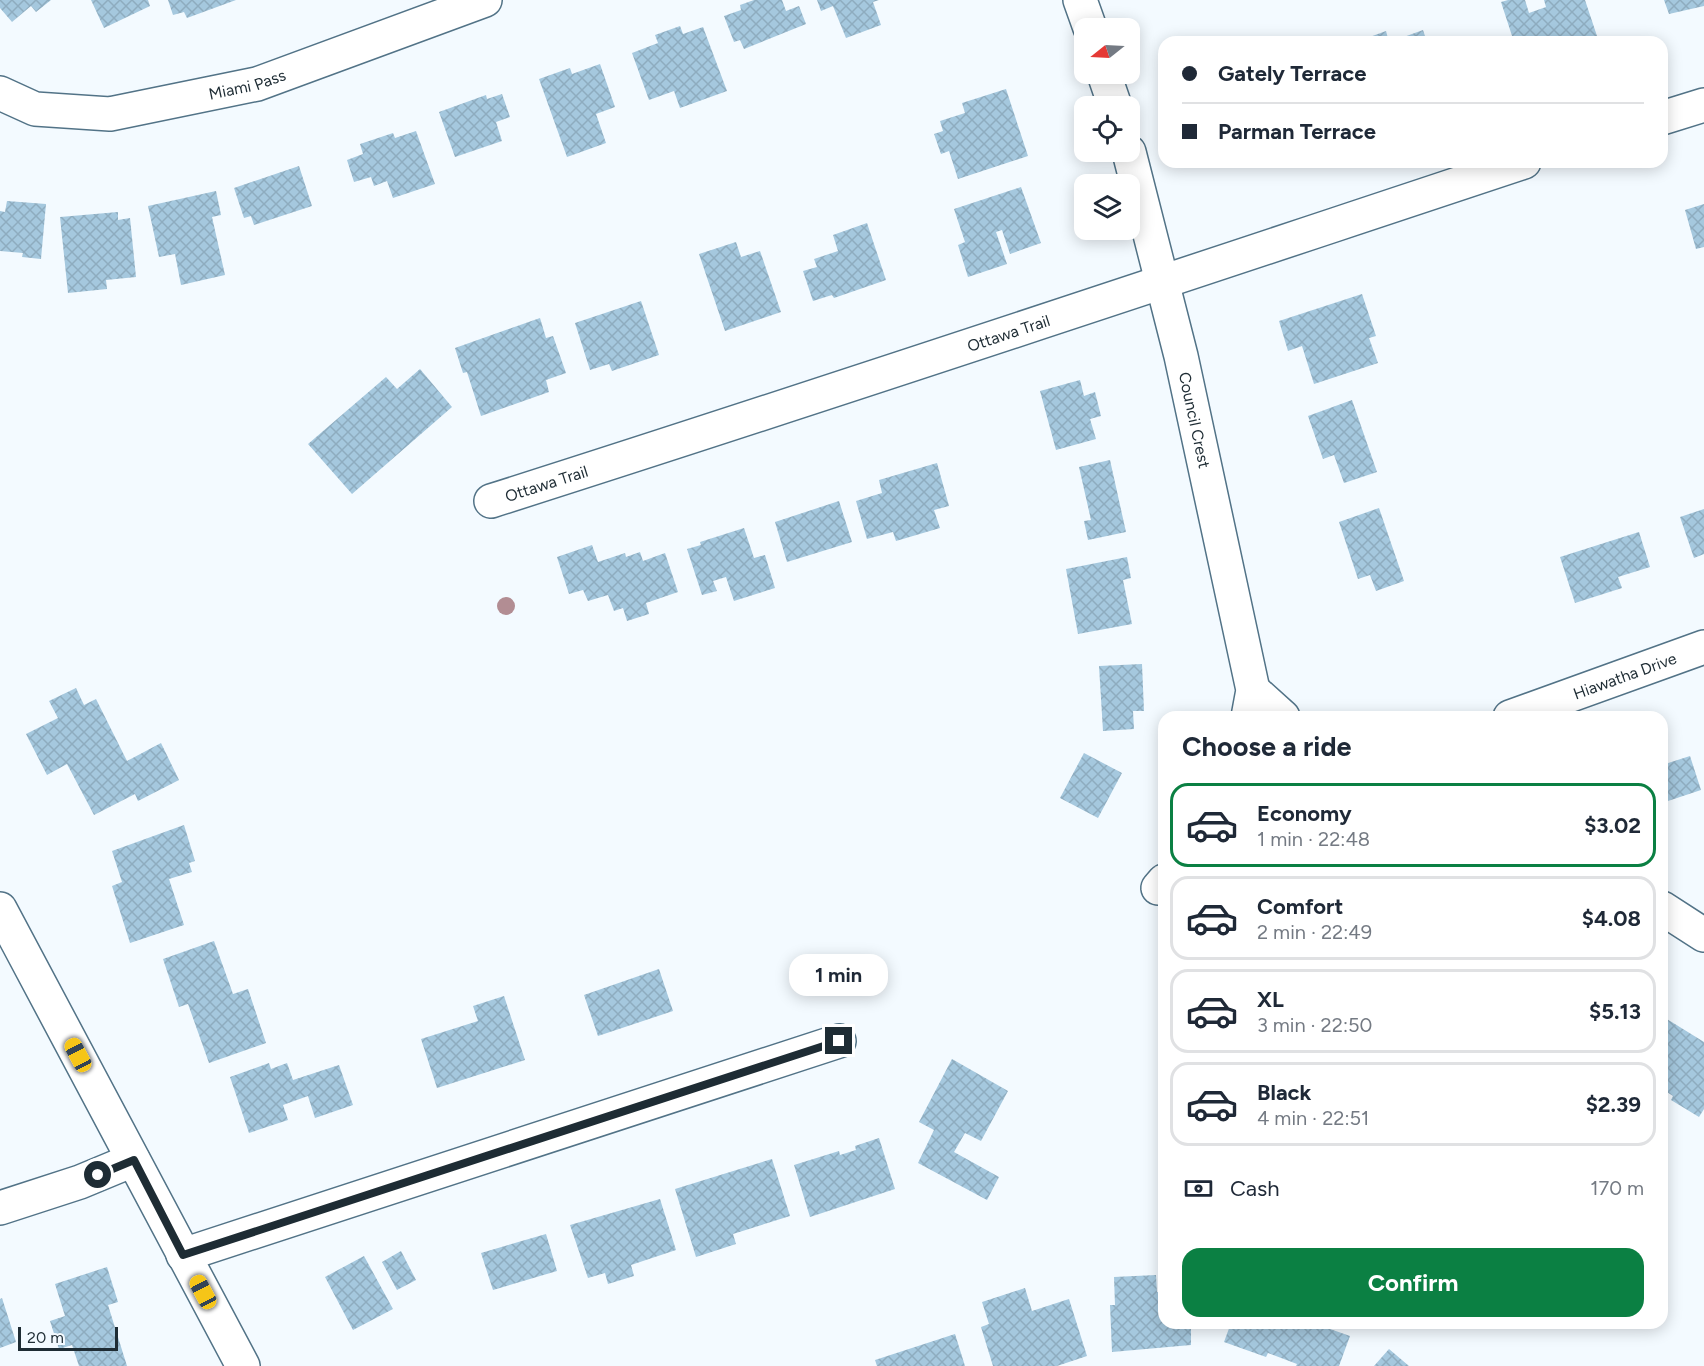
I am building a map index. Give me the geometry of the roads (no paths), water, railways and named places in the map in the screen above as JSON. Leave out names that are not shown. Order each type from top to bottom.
[{"type":"street","name":"Miami Pass","points":[[0,93],[35,109],[110,114],[257,84],[484,0]]},
{"type":"street","points":[[1080,0],[1086,18]]},
{"type":"street","points":[[1668,116],[1704,105]]},
{"type":"street","name":"Council Crest","points":[[1132,162],[1181,356],[1250,703],[1269,711]]},
{"type":"street","name":"Ottawa Trail","points":[[491,501],[1163,284],[1506,168]]},
{"type":"street","name":"Hiawatha Drive","points":[[1526,711],[1704,647]]},
{"type":"street","points":[[0,909],[243,1366]]},
{"type":"street","points":[[1668,913],[1704,935]]},
{"type":"street","points":[[183,1255],[839,1041]]},
{"type":"street","points":[[0,1208],[74,1185],[134,1160]]}]
